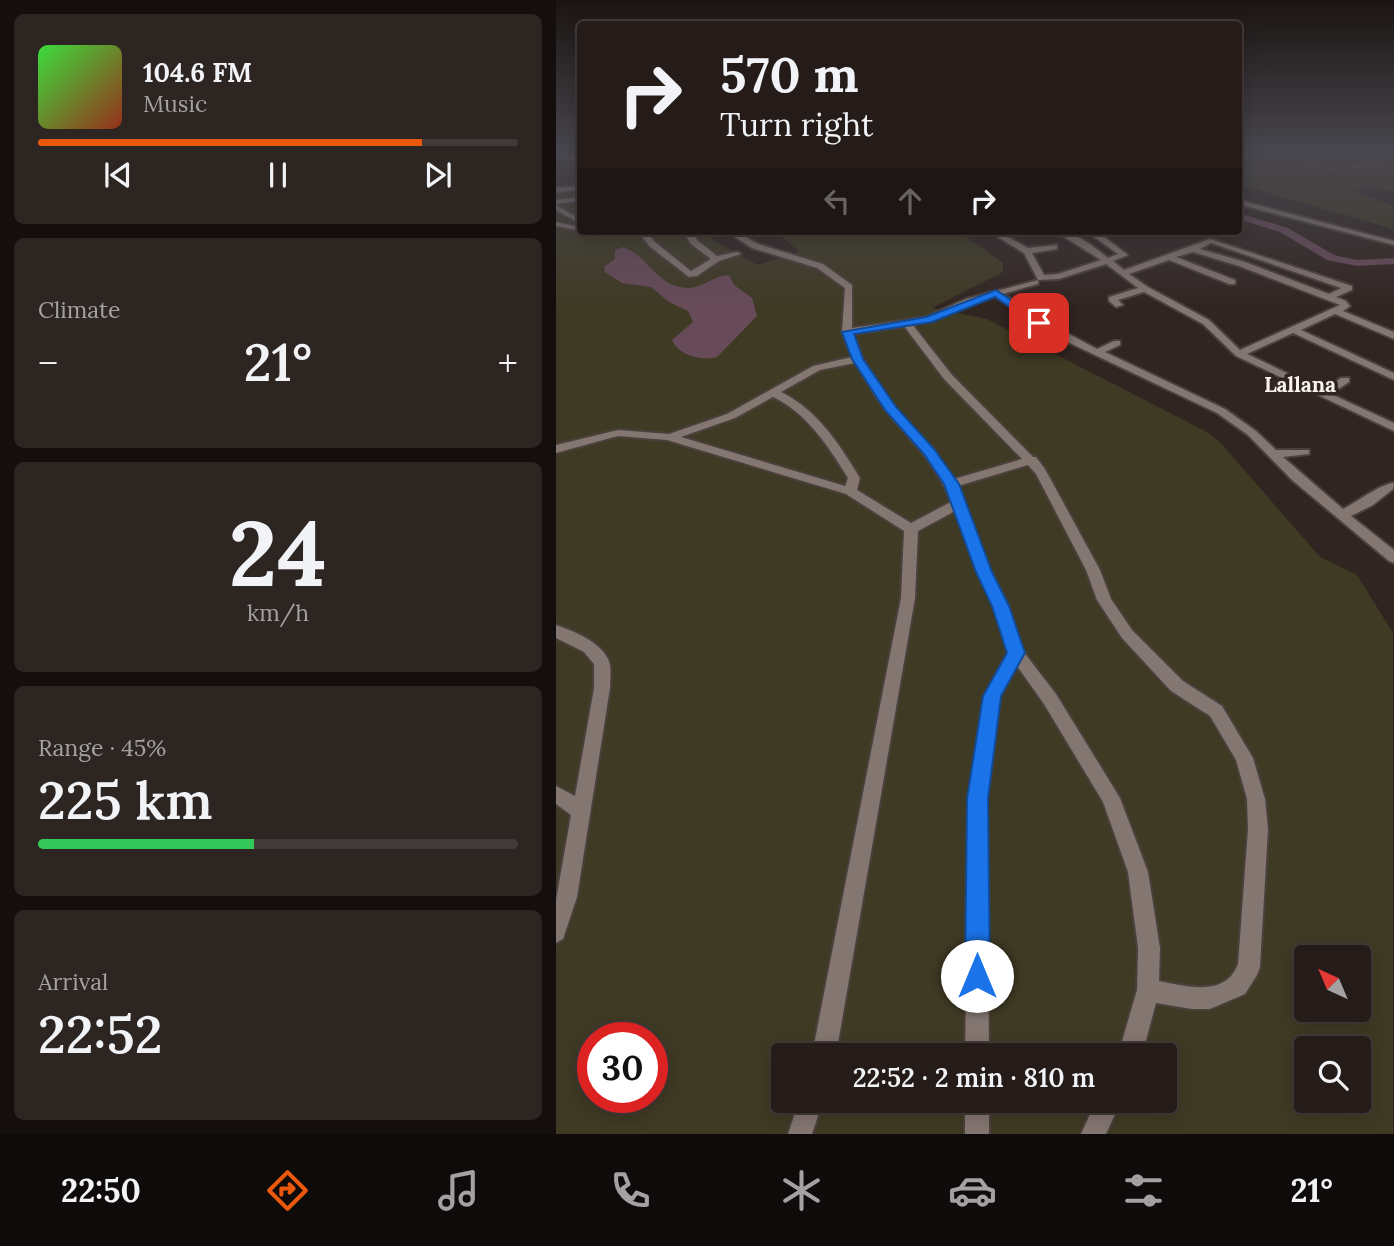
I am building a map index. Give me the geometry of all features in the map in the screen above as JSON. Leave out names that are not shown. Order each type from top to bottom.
[{"type":"street","points":[[1242,203],[1394,243]]},
{"type":"street","points":[[558,204],[577,220]]},
{"type":"street","points":[[556,218],[577,213]]},
{"type":"street","points":[[556,224],[577,228]]},
{"type":"street","points":[[647,235],[652,244],[689,274],[694,274],[716,260],[737,254]]},
{"type":"street","points":[[690,235],[716,260]]},
{"type":"street","points":[[737,235],[755,246],[820,266],[849,288],[847,332],[858,359],[891,410],[929,452],[952,484],[984,572],[1001,606],[1016,653],[1050,699],[1111,798],[1138,872],[1149,948],[1148,990],[1133,1043]]},
{"type":"street","points":[[1002,236],[1009,235]]},
{"type":"street","points":[[1065,235],[1109,262],[1145,289],[1206,322],[1239,354],[1321,396],[1394,428]]},
{"type":"street","points":[[1002,236],[1027,251],[1037,264],[1041,278],[1059,276],[1124,255],[1096,235]]},
{"type":"street","points":[[1216,242],[1234,236]]},
{"type":"street","points":[[1123,273],[1210,241],[1349,289],[1330,297]]},
{"type":"street","points":[[1027,251],[1054,247]]},
{"type":"street","points":[[1193,249],[1346,305],[1239,354]]},
{"type":"street","points":[[1168,257],[1232,282]]},
{"type":"street","points":[[1311,290],[1328,280]]},
{"type":"street","points":[[847,332],[907,324],[945,314],[969,302],[1035,282]]},
{"type":"street","points":[[1119,305],[1112,299],[1145,289]]},
{"type":"street","points":[[996,293],[1039,323],[1222,411],[1394,558]]},
{"type":"street","points":[[1335,312],[1394,336]]},
{"type":"street","points":[[1039,323],[1060,315]]},
{"type":"street","points":[[907,324],[949,377],[1032,460],[1093,570],[1104,600],[1126,634],[1177,686],[1216,711],[1244,758],[1256,799],[1258,829],[1249,967],[1237,986],[1210,998],[1192,999],[1148,990]]},
{"type":"street","points":[[1292,330],[1394,377]]},
{"type":"street","points":[[1098,352],[1117,344]]},
{"type":"street","points":[[668,437],[731,416],[817,368],[858,359]]},
{"type":"street","points":[[1321,396],[1345,380]]},
{"type":"street","points":[[774,393],[789,398],[836,447],[854,478],[850,491]]},
{"type":"street","points":[[556,449],[618,432],[668,437],[850,491],[911,529]]},
{"type":"street","points":[[1274,454],[1306,452]]},
{"type":"street","points":[[952,484],[1032,460]]},
{"type":"street","points":[[1345,514],[1368,502],[1389,486]]},
{"type":"street","points":[[911,529],[958,503]]},
{"type":"street","points":[[826,1043],[908,598],[911,529]]},
{"type":"street","points":[[556,631],[590,648],[602,662],[602,688],[567,897],[556,932]]},
{"type":"street","points":[[977,1043],[978,799],[992,696],[1016,653]]},
{"type":"street","points":[[556,794],[581,811]]},
{"type":"street","points":[[800,1134],[807,1113]]},
{"type":"street","points":[[977,1113],[977,1134]]},
{"type":"street","points":[[1093,1134],[1103,1113]]},
{"type":"shaded area","points":[[556,203],[577,203],[577,235],[710,235],[714,241],[758,265],[799,252],[780,235],[964,235],[1003,263],[1003,272],[932,308],[987,319],[1207,432],[1219,441],[1320,557],[1357,575],[1393,633],[1393,1134],[556,1134]]},
{"type":"shaded area","points":[[1303,203],[1385,203],[1393,206],[1393,229]]},
{"type":"shaded area","points":[[622,247],[639,256],[667,282],[676,286],[693,287],[729,275],[734,285],[752,298],[757,316],[717,357],[698,358],[685,353],[672,340],[693,322],[688,311],[669,302],[651,287],[622,283],[605,272],[604,267],[615,259],[615,250]]},
{"type":"waterway","points":[[1242,217],[1284,230],[1331,258],[1357,263],[1394,261]]},
{"type":"district","name":"Lallana","points":[[1300,384]]},
{"type":"route","points":[[977,976],[978,799],[992,696],[1016,653],[1001,606],[984,572],[952,484],[929,452],[891,410],[858,359],[847,332],[928,319],[996,293],[1039,323]]}]
